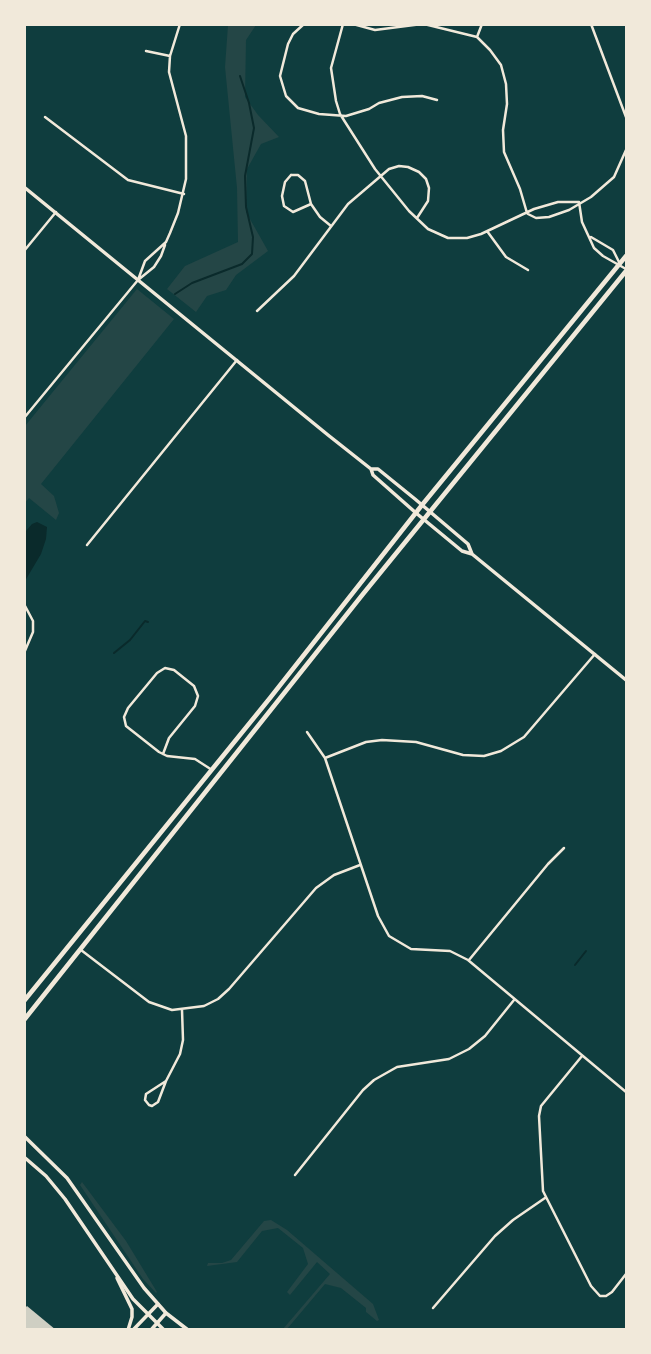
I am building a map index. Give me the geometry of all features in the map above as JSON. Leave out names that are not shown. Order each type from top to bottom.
[{"type":"main road","points":[[24,1002],[422,505],[626,256]]},
{"type":"main road","points":[[24,1020],[27,1012],[429,511],[626,270]]},
{"type":"street","points":[[24,418],[138,280],[156,264],[178,213],[184,194],[187,167],[186,136],[170,79],[170,55],[180,24]]},
{"type":"street","points":[[304,24],[293,34],[281,69],[282,86],[290,101],[303,110],[346,116],[402,97],[422,96],[437,100]]},
{"type":"street","points":[[343,24],[331,68],[340,114],[381,175],[428,229],[448,238],[467,238],[534,209],[558,202],[579,202]]},
{"type":"street","points":[[353,24],[375,30],[423,24],[477,37],[490,50],[501,65],[504,75],[507,103],[503,152],[520,189],[527,214]]},
{"type":"street","points":[[477,37],[482,24]]},
{"type":"street","points":[[591,24],[626,116]]},
{"type":"street","points":[[146,51],[170,55]]},
{"type":"street","points":[[46,117],[128,180],[184,194]]},
{"type":"street","points":[[527,214],[536,218],[550,217],[591,197],[610,182],[619,169],[626,150]]},
{"type":"street","points":[[257,311],[294,276],[356,195],[394,167],[415,169],[428,183],[429,194],[425,207],[416,218]]},
{"type":"street","points":[[311,204],[297,212],[287,210],[282,196],[288,177],[296,174],[302,177],[311,204],[331,226]]},
{"type":"street","points":[[24,187],[371,469],[373,475],[462,551],[472,554],[626,680]]},
{"type":"street","points":[[579,202],[582,222],[599,253],[626,270]]},
{"type":"street","points":[[24,251],[56,212]]},
{"type":"street","points":[[487,231],[506,257],[528,270]]},
{"type":"street","points":[[589,236],[613,250],[620,264]]},
{"type":"street","points":[[138,280],[145,261],[165,242]]},
{"type":"street","points":[[87,545],[237,360]]},
{"type":"street","points":[[371,469],[378,469],[422,505],[468,544],[472,554]]},
{"type":"street","points":[[24,604],[33,621],[33,632],[24,653]]},
{"type":"street","points":[[325,758],[366,742],[382,740],[416,742],[463,755],[484,755],[501,751],[524,737],[595,654]]},
{"type":"street","points":[[163,754],[169,738],[195,706],[198,696],[194,686],[174,670],[165,668],[157,673],[128,708],[124,717],[127,729],[163,754],[195,759],[212,770]]},
{"type":"street","points":[[307,732],[325,758],[378,916],[389,936],[411,948],[450,951],[468,960],[626,1092]]},
{"type":"street","points":[[468,960],[564,848]]},
{"type":"street","points":[[80,949],[142,999],[165,1009],[182,1010],[204,1006],[222,996],[316,888],[334,875],[360,865]]},
{"type":"street","points":[[295,1175],[374,1080],[397,1067],[449,1059],[469,1049],[485,1035],[514,1000]]},
{"type":"street","points":[[166,1081],[146,1094],[145,1100],[149,1105],[158,1102],[182,1048],[182,1010]]},
{"type":"street","points":[[582,1055],[541,1106],[540,1168],[545,1199],[591,1286],[600,1296],[612,1292],[626,1274]]},
{"type":"street","points":[[24,1136],[68,1178],[133,1273],[158,1304],[188,1329]]},
{"type":"street","points":[[24,1157],[58,1190],[117,1276],[147,1314],[164,1329]]},
{"type":"street","points":[[433,1308],[495,1236],[513,1220],[545,1199]]},
{"type":"street","points":[[117,1276],[132,1309],[131,1329]]},
{"type":"street","points":[[131,1329],[158,1304]]},
{"type":"street","points":[[151,1329],[166,1313]]},
{"type":"shaded area","points":[[228,25],[256,25],[246,40],[245,97],[279,137],[261,144],[247,169],[246,212],[268,251],[236,275],[226,290],[207,296],[196,312],[167,289],[185,266],[238,242],[237,188],[225,67]]},
{"type":"shaded area","points":[[137,289],[174,319],[41,484],[54,496],[59,513],[56,520],[29,498],[25,503],[25,426]]},
{"type":"shaded area","points":[[37,522],[47,527],[46,539],[41,554],[25,581],[26,531]]},
{"type":"shaded area","points":[[82,1182],[126,1241],[156,1293],[143,1279],[80,1185]]},
{"type":"shaded area","points":[[271,1220],[287,1230],[373,1304],[379,1320],[366,1312],[366,1308],[341,1288],[325,1284],[287,1329],[283,1329],[330,1274],[317,1262],[290,1295],[287,1292],[308,1264],[303,1248],[278,1228],[262,1231],[237,1262],[207,1266],[208,1263],[231,1260],[264,1221]]},
{"type":"building","points":[[27,1306],[56,1330],[24,1330],[24,1309]]},
{"type":"waterway","points":[[175,294],[192,283],[242,264],[252,254],[253,237],[246,207],[245,176],[254,128],[240,76]]},
{"type":"waterway","points":[[114,653],[130,640],[145,621],[148,622]]},
{"type":"waterway","points":[[575,965],[586,951]]}]
